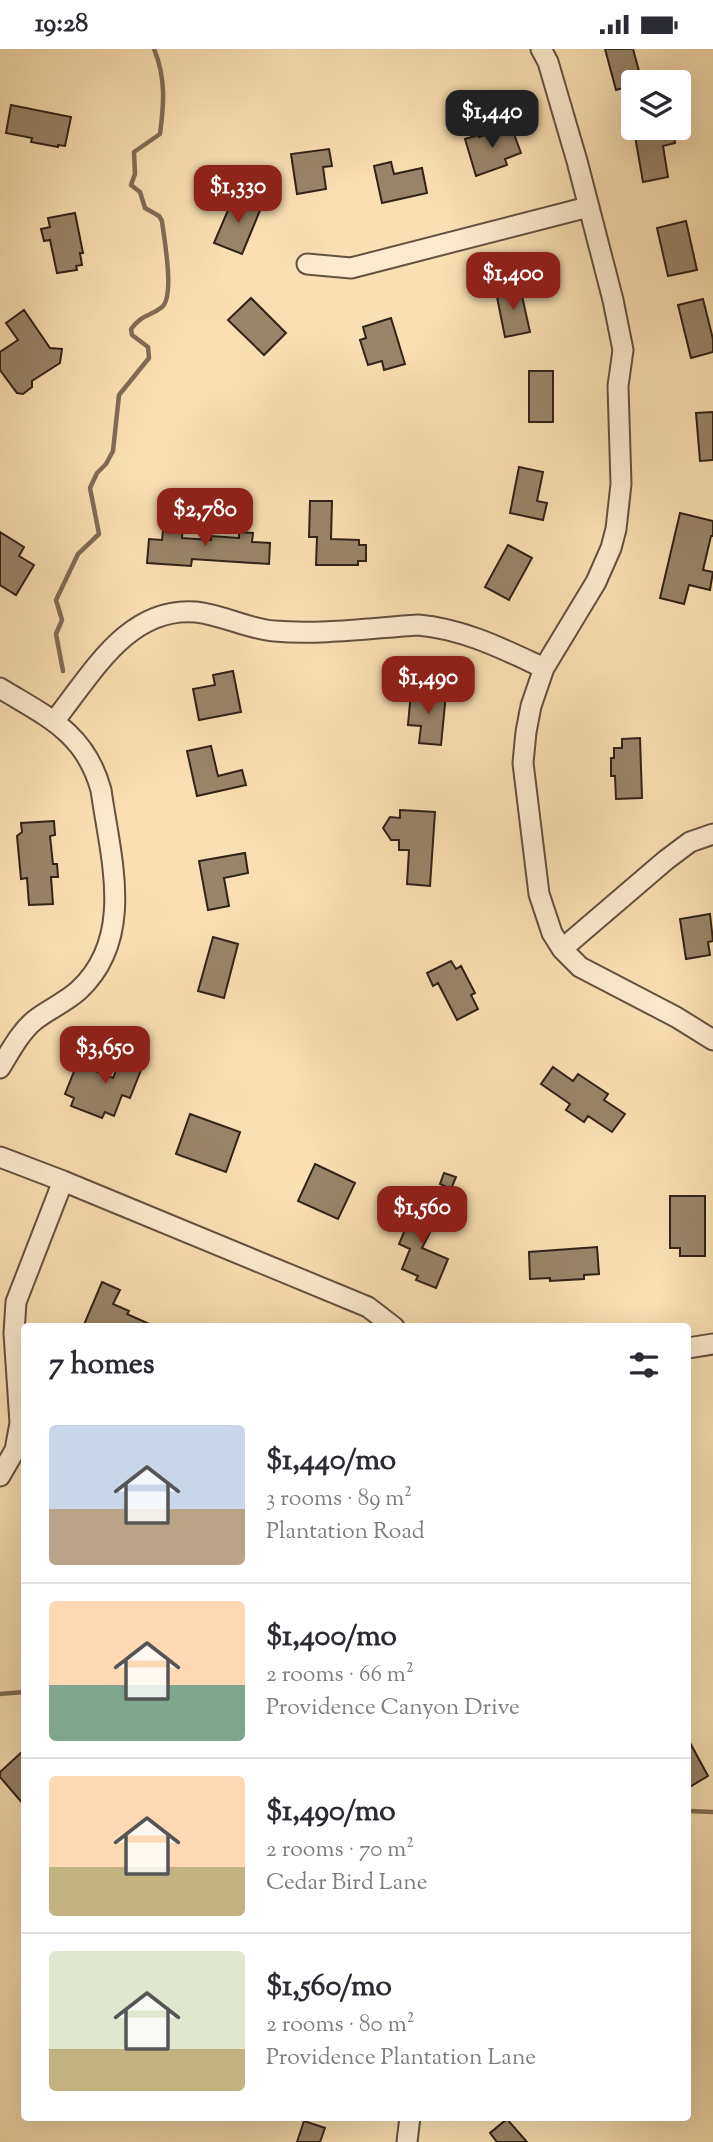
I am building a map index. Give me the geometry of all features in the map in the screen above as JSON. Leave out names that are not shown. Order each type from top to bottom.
[{"type":"street","points":[[541,49],[548,62],[577,161],[613,300],[622,350],[617,400],[621,484],[616,529],[605,564],[544,668],[531,706],[523,763],[539,894],[552,933],[562,949],[580,967],[713,1039]]},
{"type":"street","points":[[307,264],[351,268],[588,207]]},
{"type":"street","points":[[55,720],[110,649],[124,636],[152,618],[184,612],[228,618],[274,631],[418,625],[442,628],[490,643],[544,668]]},
{"type":"street","points":[[0,688],[55,720],[73,736],[96,773],[116,895],[114,926],[107,952],[89,978],[70,997],[32,1022],[0,1068]]},
{"type":"street","points":[[562,949],[666,860],[690,842],[713,834]]},
{"type":"street","points":[[0,1157],[368,1307],[389,1323]]},
{"type":"street","points":[[0,1476],[15,1450],[20,1423],[14,1333],[16,1302],[64,1181]]},
{"type":"street","points":[[691,1347],[713,1344]]},
{"type":"street","points":[[407,2142],[410,2121]]},
{"type":"building","points":[[605,49],[633,49],[639,70],[621,70],[621,89],[616,90]]},
{"type":"building","points":[[11,105],[71,117],[65,146],[31,142],[32,138],[6,133]]},
{"type":"building","points":[[511,126],[521,153],[505,159],[507,165],[476,176],[465,139]]},
{"type":"building","points":[[636,140],[675,140],[675,143],[663,146],[668,177],[643,182]]},
{"type":"building","points":[[329,149],[332,166],[323,167],[326,189],[297,194],[291,154]]},
{"type":"building","points":[[391,162],[394,174],[422,168],[427,193],[382,203],[374,166]]},
{"type":"building","points":[[234,196],[261,208],[242,254],[214,243]]},
{"type":"building","points":[[75,213],[83,253],[80,253],[82,265],[76,266],[77,270],[57,273],[50,240],[44,241],[41,229],[50,227],[48,218]]},
{"type":"building","points":[[686,221],[697,270],[668,276],[657,228]]},
{"type":"building","points":[[520,287],[530,332],[505,337],[496,292]]},
{"type":"building","points":[[251,298],[286,333],[264,355],[228,320]]},
{"type":"building","points":[[703,299],[713,339],[713,352],[691,358],[678,305]]},
{"type":"building","points":[[24,310],[50,348],[62,349],[60,363],[32,381],[32,387],[23,394],[17,393],[0,370],[0,352],[18,340],[6,323]]},
{"type":"building","points":[[391,318],[405,364],[384,370],[382,361],[368,365],[360,340],[366,338],[363,327]]},
{"type":"building","points":[[529,371],[553,371],[553,422],[529,422]]},
{"type":"building","points":[[713,412],[713,460],[700,461],[696,413]]},
{"type":"building","points":[[519,467],[543,472],[537,501],[547,503],[543,520],[510,513]]},
{"type":"building","points":[[310,501],[332,501],[331,539],[359,540],[359,545],[366,545],[366,561],[358,561],[358,565],[316,565],[317,537],[309,537]]},
{"type":"building","points":[[680,513],[713,521],[713,536],[703,570],[713,572],[710,590],[689,585],[684,604],[660,598]]},
{"type":"building","points":[[164,522],[183,523],[182,538],[211,540],[211,536],[239,538],[239,532],[253,533],[252,542],[270,543],[269,564],[192,559],[191,566],[147,563],[149,539],[162,540]]},
{"type":"building","points":[[0,532],[24,547],[19,556],[34,565],[16,595],[0,585]]},
{"type":"building","points":[[508,545],[532,558],[509,600],[485,587]]},
{"type":"building","points":[[233,671],[241,712],[199,720],[193,689],[215,685],[213,675]]},
{"type":"building","points":[[411,691],[446,694],[441,745],[419,743],[421,726],[408,725]]},
{"type":"building","points":[[640,738],[642,798],[616,799],[615,776],[611,776],[614,748],[622,748],[622,739]]},
{"type":"building","points":[[211,746],[218,776],[242,770],[246,785],[197,796],[187,751]]},
{"type":"building","points":[[400,810],[435,812],[430,886],[407,884],[409,850],[399,850],[399,840],[391,840],[383,828],[390,817],[400,818]]},
{"type":"building","points":[[54,821],[55,835],[50,836],[53,864],[57,864],[58,877],[51,877],[53,904],[29,905],[27,878],[21,879],[17,836],[22,832],[21,823]]},
{"type":"building","points":[[245,853],[248,873],[224,878],[229,906],[208,910],[199,861]]},
{"type":"building","points":[[710,914],[713,941],[708,942],[710,955],[686,959],[680,919]]},
{"type":"building","points":[[213,937],[238,944],[224,998],[198,991]]},
{"type":"building","points":[[451,961],[456,969],[461,966],[475,993],[471,995],[478,1009],[457,1020],[438,983],[433,986],[427,973]]},
{"type":"building","points":[[125,1048],[146,1057],[130,1098],[122,1095],[114,1116],[105,1112],[102,1118],[71,1106],[74,1098],[65,1094],[77,1064],[113,1078]]},
{"type":"building","points":[[553,1067],[573,1081],[578,1074],[608,1094],[604,1100],[625,1114],[612,1132],[588,1116],[584,1122],[566,1110],[570,1104],[541,1084]]},
{"type":"building","points":[[190,1114],[240,1132],[226,1172],[176,1154]]},
{"type":"building","points":[[315,1164],[355,1183],[338,1219],[298,1201]]},
{"type":"building","points":[[444,1173],[456,1177],[451,1189],[440,1184]]},
{"type":"building","points":[[670,1196],[705,1196],[705,1256],[680,1256],[680,1248],[670,1248]]},
{"type":"building","points":[[417,1201],[441,1211],[422,1248],[448,1259],[436,1288],[416,1280],[418,1276],[402,1269],[410,1249],[399,1244]]},
{"type":"building","points":[[597,1247],[599,1274],[584,1275],[584,1279],[530,1279],[529,1252]]},
{"type":"building","points":[[102,1282],[120,1290],[113,1304],[147,1323],[85,1323]]},
{"type":"building","points":[[691,1745],[708,1776],[691,1786]]},
{"type":"building","points":[[21,1753],[21,1802],[0,1777],[0,1772]]},
{"type":"building","points":[[304,2121],[325,2128],[320,2142],[297,2142]]},
{"type":"building","points":[[505,2121],[509,2121],[527,2142],[497,2142],[490,2133]]},
{"type":"waterway","points":[[63,671],[56,634],[62,620],[56,600],[78,554],[99,534],[90,488],[113,451],[119,395],[149,358],[148,347],[132,335],[131,329],[139,320],[162,307],[168,291],[168,266],[162,221],[159,216],[145,208],[140,192],[131,185],[135,174],[134,152],[160,134],[163,91],[161,70],[154,49]]},
{"type":"waterway","points":[[0,1694],[21,1692]]},
{"type":"waterway","points":[[691,1811],[713,1812]]}]
